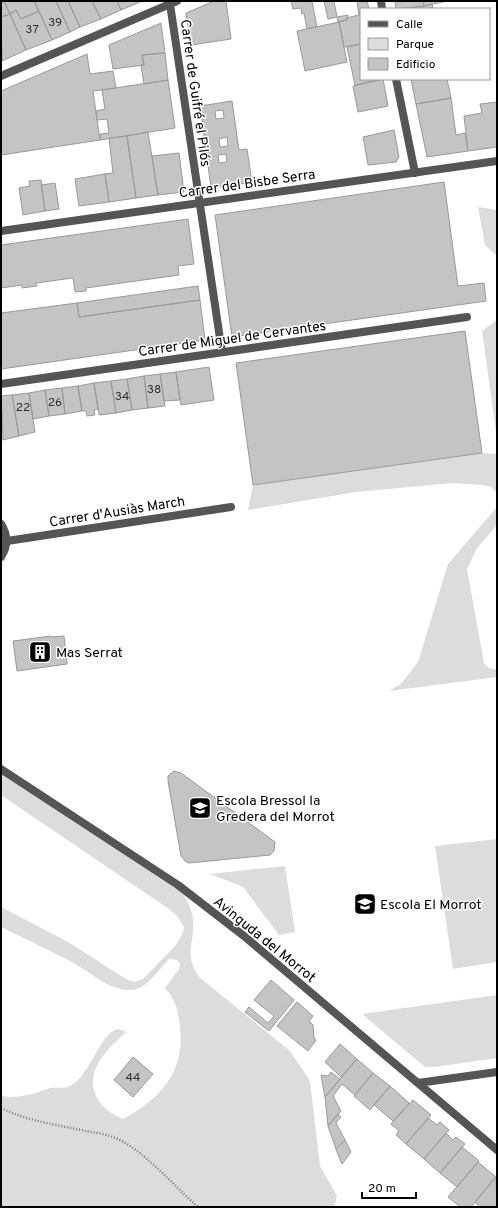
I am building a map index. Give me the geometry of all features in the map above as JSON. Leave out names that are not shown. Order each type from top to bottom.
[{"type":"street","points":[[1,76],[174,3]]},
{"type":"street","name":"Carrer de Guifré el Pilós","points":[[174,3],[199,203],[222,352]]},
{"type":"street","points":[[396,80],[415,172]]},
{"type":"street","name":"Carrer del Bisbe Serra","points":[[1,231],[497,161]]},
{"type":"street","name":"Carrer de Miguel de Cervantes","points":[[1,384],[467,317]]},
{"type":"street","name":"Carrer d'Ausiàs March","points":[[7,541],[231,506]]},
{"type":"street","points":[[1,524],[6,533],[7,541],[1,557]]},
{"type":"street","name":"Avinguda del Morrot","points":[[1,769],[178,885],[261,950],[497,1150]]},
{"type":"street","points":[[418,1083],[497,1072]]},
{"type":"path","points":[[1,1108],[13,1114],[106,1135],[121,1140],[135,1149],[198,1207]]},
{"type":"green space","points":[[478,207],[497,210],[497,256],[485,245]]},
{"type":"green space","points":[[497,320],[497,439],[482,331]]},
{"type":"green space","points":[[482,453],[497,454],[497,493],[491,487],[482,485],[452,483],[356,492],[248,510],[253,485]]},
{"type":"green space","points":[[497,507],[497,525],[477,548],[467,569],[484,663],[489,668],[497,670],[497,677],[389,691],[401,684],[418,662],[448,564]]},
{"type":"green space","points":[[1,769],[178,885],[192,915],[193,929],[191,955],[194,968],[199,977],[290,1051],[310,1081],[320,1166],[337,1196],[334,1207],[1,1207],[1,1095],[11,1097],[72,1085],[84,1073],[104,1040],[116,1029],[126,1032],[105,1053],[100,1061],[95,1070],[93,1088],[102,1105],[108,1111],[123,1119],[149,1102],[168,1082],[179,1057],[181,1043],[177,1010],[172,997],[165,988],[179,969],[180,964],[177,960],[169,959],[148,982],[137,989],[124,990],[116,988],[108,985],[72,962],[1,927],[1,907],[68,942],[126,979],[134,982],[143,979],[176,945],[182,935],[184,927],[178,917],[169,909],[1,795]]},
{"type":"green space","points":[[497,839],[497,962],[453,969],[435,846]]},
{"type":"green space","points":[[285,866],[295,932],[279,935],[243,887],[210,874]]},
{"type":"green space","points":[[497,995],[497,1058],[435,1067],[425,1067],[362,1014]]},
{"type":"building","points":[[1,1],[4,1],[10,14],[1,17]]},
{"type":"building","points":[[4,1],[34,1],[39,11],[21,19],[16,10],[10,14]]},
{"type":"building","points":[[34,1],[56,1],[70,32],[52,40]]},
{"type":"building","points":[[56,1],[68,1],[80,27],[70,32]]},
{"type":"building","points":[[68,1],[92,1],[101,19],[80,27]]},
{"type":"building","points":[[92,1],[117,1],[121,10],[101,19]]},
{"type":"building","points":[[117,1],[140,1],[140,2],[121,10]]},
{"type":"building","points":[[214,1],[226,1],[231,39],[191,45],[186,13]]},
{"type":"building","points":[[291,1],[312,1],[317,27],[307,29],[304,13],[302,14],[301,8],[293,9]]},
{"type":"building","points":[[324,1],[334,1],[337,17],[328,19]]},
{"type":"building","points":[[357,1],[367,1],[369,8],[360,8],[359,15]]},
{"type":"building","points":[[395,1],[423,1],[424,6],[405,8],[396,8]]},
{"type":"building","points":[[423,1],[447,1],[424,6]]},
{"type":"building","points":[[432,4],[433,8],[413,8]]},
{"type":"building","points":[[16,10],[21,19],[39,11],[52,40],[26,50],[10,14]]},
{"type":"building","points":[[10,14],[26,50],[2,61],[1,17]]},
{"type":"building","points":[[348,15],[347,20],[338,22],[337,17]]},
{"type":"building","points":[[360,15],[360,44],[344,47],[339,22],[347,20],[346,18]]},
{"type":"building","points":[[339,22],[347,62],[305,71],[297,31]]},
{"type":"building","points":[[161,23],[165,53],[142,55],[144,65],[113,69],[109,45]]},
{"type":"building","points":[[360,44],[360,80],[378,80],[355,85],[347,47]]},
{"type":"building","points":[[165,53],[168,80],[144,84],[141,65],[144,65],[142,55]]},
{"type":"building","points":[[87,54],[90,74],[113,71],[116,88],[93,91],[100,140],[1,155],[1,91]]},
{"type":"building","points":[[168,80],[175,128],[100,140],[100,134],[109,133],[107,119],[97,120],[96,111],[105,109],[102,90]]},
{"type":"building","points":[[383,80],[388,106],[358,112],[353,86]]},
{"type":"building","points":[[411,80],[447,80],[451,98],[416,104]]},
{"type":"building","points":[[451,98],[456,135],[465,133],[468,151],[427,157],[416,104]]},
{"type":"building","points":[[232,101],[239,150],[247,149],[252,182],[211,188],[200,106]],"holes":[[[223,110],[224,118],[216,119],[215,111]],[[227,137],[228,146],[220,147],[219,139]],[[226,154],[227,162],[219,163],[218,155]]]},
{"type":"building","points":[[497,102],[497,147],[468,151],[464,116],[482,113],[480,104]]},
{"type":"building","points":[[394,130],[399,157],[396,162],[368,165],[363,137]]},
{"type":"building","points":[[148,132],[158,195],[136,198],[127,136]]},
{"type":"building","points":[[127,136],[136,198],[109,202],[105,174],[113,173],[109,138]]},
{"type":"building","points":[[179,153],[184,192],[158,195],[152,156]]},
{"type":"building","points":[[105,174],[109,202],[79,206],[75,179]]},
{"type":"building","points":[[41,180],[45,211],[23,215],[19,188],[30,186],[29,181]]},
{"type":"building","points":[[444,182],[458,286],[484,283],[486,301],[232,337],[215,215]]},
{"type":"building","points":[[55,183],[59,209],[45,211],[41,185]]},
{"type":"building","points":[[188,219],[194,264],[178,266],[179,275],[86,288],[86,291],[75,292],[73,278],[36,283],[37,286],[22,288],[22,285],[1,288],[1,245]]},
{"type":"building","points":[[198,286],[200,300],[79,317],[77,303]]},
{"type":"building","points":[[200,300],[205,340],[1,369],[1,313],[77,303],[79,317]]},
{"type":"building","points":[[465,331],[482,453],[253,485],[236,363]]},
{"type":"building","points":[[209,367],[214,400],[181,405],[176,372]]},
{"type":"building","points":[[176,372],[180,400],[164,401],[160,374]]},
{"type":"building","points":[[160,374],[165,406],[148,408],[144,376]]},
{"type":"building","points":[[144,376],[148,408],[132,410],[127,379]]},
{"type":"building","points":[[127,379],[132,410],[116,413],[111,381]]},
{"type":"building","points":[[111,381],[116,413],[99,415],[94,383]]},
{"type":"building","points":[[94,383],[98,409],[94,410],[95,415],[87,416],[86,411],[82,411],[78,386]]},
{"type":"building","points":[[78,386],[82,411],[65,414],[62,388]]},
{"type":"building","points":[[62,388],[65,414],[49,416],[45,390]]},
{"type":"building","points":[[45,390],[49,416],[33,419],[29,393]]},
{"type":"building","points":[[29,393],[35,432],[19,436],[12,395]]},
{"type":"building","points":[[12,395],[19,436],[3,440],[1,396]]},
{"type":"building","name":"Mas Serrat","points":[[51,636],[64,636],[67,664],[17,671],[13,641]]},
{"type":"building","name":"Escola Bressol la Gredera del Morrot","points":[[174,771],[181,773],[275,842],[274,851],[270,855],[189,863],[186,862],[181,856],[168,781],[168,776]]},
{"type":"building","points":[[271,980],[294,1000],[269,1031],[245,1012],[249,1007],[268,1023],[274,1016],[254,1000]]},
{"type":"building","points":[[297,1002],[313,1016],[309,1021],[313,1025],[314,1038],[316,1040],[308,1051],[277,1026]]},
{"type":"building","points":[[340,1044],[357,1059],[341,1077],[325,1062]]},
{"type":"building","points":[[133,1057],[153,1074],[133,1097],[114,1080]]},
{"type":"building","points":[[357,1059],[373,1073],[355,1095],[342,1084],[333,1096],[341,1111],[328,1126],[325,1097]]},
{"type":"building","points":[[331,1072],[340,1079],[325,1097],[321,1075],[328,1076]]},
{"type":"building","points":[[373,1073],[390,1086],[370,1110],[354,1096]]},
{"type":"building","points":[[390,1086],[409,1103],[393,1121],[374,1105]]},
{"type":"building","points":[[413,1100],[431,1115],[406,1144],[396,1135],[399,1131],[391,1124]]},
{"type":"building","points":[[338,1114],[341,1117],[336,1123],[345,1140],[336,1149],[328,1126]]},
{"type":"building","points":[[428,1118],[437,1125],[440,1122],[449,1130],[424,1159],[406,1144]]},
{"type":"building","points":[[446,1133],[453,1140],[456,1137],[465,1144],[440,1173],[424,1159]]},
{"type":"building","points":[[345,1140],[351,1152],[342,1164],[336,1149]]},
{"type":"building","points":[[462,1147],[479,1161],[457,1187],[440,1173]]},
{"type":"building","points":[[478,1162],[496,1177],[471,1207],[460,1207],[448,1197]]},
{"type":"building","points":[[496,1177],[497,1207],[480,1207],[475,1202]]},
{"type":"place","name":"Mas Serrat","points":[[40,652]]},
{"type":"place","name":"Escola Bressol la Gredera del Morrot","points":[[200,808]]},
{"type":"place","name":"Escola El Morrot","points":[[365,904]]}]
